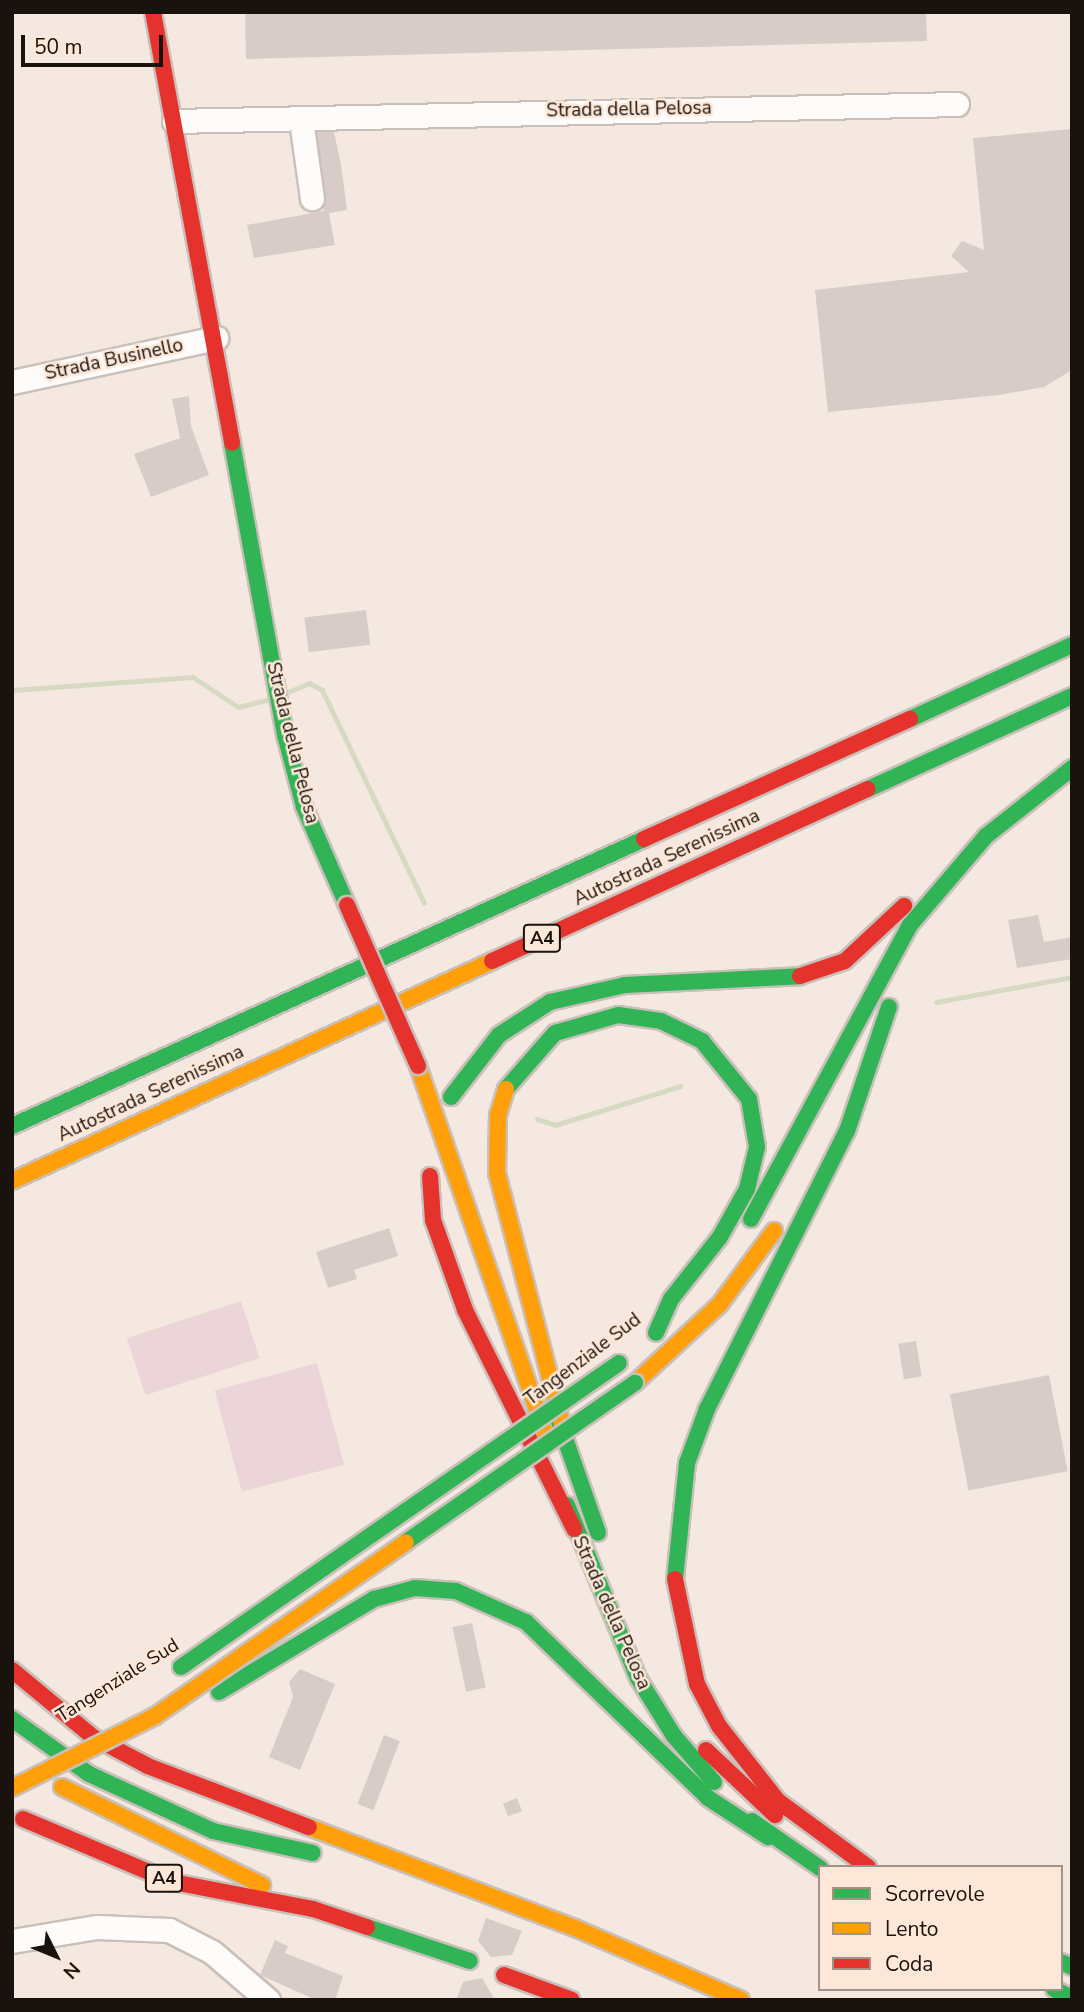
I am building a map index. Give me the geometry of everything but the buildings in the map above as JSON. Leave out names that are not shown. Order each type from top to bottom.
[{"type":"main road","name":"Strada della Pelosa","points":[[153,12],[216,338],[285,735],[304,807],[418,1066],[516,1334],[574,1529],[652,1703],[705,1772],[768,1837],[818,1867]]},
{"type":"main road","name":"Autostrada Serenissima","points":[[12,1126],[1072,645]]},
{"type":"main road","name":"Autostrada Serenissima","points":[[12,1181],[1072,696]]},
{"type":"main road","points":[[451,1097],[499,1035],[550,1002],[625,985],[771,982],[845,961],[873,939],[972,829],[1012,797],[1072,766]]},
{"type":"main road","name":"Tangenziale Sud","points":[[164,1678],[619,1363],[656,1333],[721,1263],[769,1191],[910,925],[986,836],[1072,766]]},
{"type":"main road","points":[[12,1198],[480,967]]},
{"type":"main road","points":[[12,1117],[347,974]]},
{"type":"main road","points":[[12,1788],[96,1751],[155,1716],[635,1382],[720,1304],[775,1229],[901,987]]},
{"type":"main road","points":[[863,1865],[778,1801],[719,1726],[697,1684],[679,1620],[674,1563],[687,1463],[707,1409],[847,1131],[889,1007]]},
{"type":"main road","points":[[562,1424],[497,1174],[499,1115],[508,1084],[555,1033],[618,1015],[661,1021],[702,1041],[748,1099],[757,1147],[733,1213],[671,1299],[656,1333]]},
{"type":"main road","points":[[430,1176],[433,1220],[465,1310],[574,1529]]},
{"type":"main road","name":"Strada della Pelosa","points":[[516,1334],[562,1424]]},
{"type":"main road","name":"Tangenziale Sud","points":[[562,1424],[645,1656]]},
{"type":"main road","points":[[155,1716],[212,1696],[329,1621],[415,1588],[490,1601],[560,1652],[708,1798],[768,1837]]},
{"type":"main road","name":"Strada della Pelosa","points":[[645,1656],[688,1730],[748,1793],[796,1829],[862,1865]]},
{"type":"main road","points":[[12,1670],[93,1737],[148,1766],[435,1880],[575,1928],[741,2000]]},
{"type":"main road","name":"Tangenziale Sud","points":[[107,1716],[24,1757],[76,1797],[313,1909]]},
{"type":"main road","points":[[12,1719],[89,1774],[213,1831],[435,1880]]},
{"type":"main road","name":"A4","points":[[23,1819],[173,1882],[313,1909],[470,1961]]},
{"type":"main road","points":[[504,1975],[572,2000]]},
{"type":"street","name":"Strada della Pelosa","points":[[174,121],[957,104]]},
{"type":"street","points":[[301,120],[312,198]]},
{"type":"street","name":"Strada Businello","points":[[12,382],[216,338]]},
{"type":"street","points":[[12,1941],[97,1927],[169,1930],[212,1952],[268,2000]]},
{"type":"shaded area","points":[[241,1301],[260,1358],[145,1395],[127,1338]]},
{"type":"shaded area","points":[[317,1363],[344,1464],[242,1492],[215,1390]]},
{"type":"waterway","points":[[12,690],[193,677],[238,707],[269,699]]},
{"type":"waterway","points":[[288,692],[309,683],[322,690],[424,903]]},
{"type":"waterway","points":[[936,1002],[1072,977]]},
{"type":"waterway","points":[[537,1119],[555,1125],[680,1086]]},
{"type":"traffic: fast","points":[[232,443],[285,735],[304,807],[347,905]]},
{"type":"traffic: fast","points":[[910,719],[1072,645]]},
{"type":"traffic: fast","points":[[868,789],[1072,696]]},
{"type":"traffic: fast","points":[[751,1219],[910,925],[986,836],[1072,768]]},
{"type":"traffic: fast","points":[[12,1126],[644,839]]},
{"type":"traffic: fast","points":[[451,1097],[499,1035],[550,1002],[625,985],[800,976]]},
{"type":"traffic: fast","points":[[675,1579],[687,1463],[707,1409],[847,1131],[889,1007]]},
{"type":"traffic: fast","points":[[506,1089],[555,1033],[618,1015],[661,1021],[702,1041],[749,1099],[757,1147],[747,1189],[720,1237],[671,1299],[656,1333]]},
{"type":"traffic: fast","points":[[181,1667],[619,1363]]},
{"type":"traffic: fast","points":[[406,1542],[635,1383]]},
{"type":"traffic: fast","points":[[555,1410],[598,1533]]},
{"type":"traffic: fast","points":[[567,1505],[638,1678],[674,1736],[714,1782]]},
{"type":"traffic: fast","points":[[219,1692],[374,1599],[415,1588],[456,1591],[526,1622],[708,1798],[768,1837]]},
{"type":"traffic: fast","points":[[12,1719],[89,1774],[213,1831],[313,1853]]},
{"type":"traffic: fast","points":[[752,1821],[818,1867]]},
{"type":"traffic: fast","points":[[367,1927],[470,1961]]},
{"type":"traffic: fast","points":[[1063,1963],[1072,1967]]},
{"type":"traffic: fast","points":[[1058,1991],[1072,1998]]},
{"type":"traffic: slow","points":[[12,1181],[492,961]]},
{"type":"traffic: slow","points":[[418,1066],[547,1439]]},
{"type":"traffic: slow","points":[[506,1089],[498,1115],[497,1173],[562,1424]]},
{"type":"traffic: slow","points":[[635,1383],[720,1304],[774,1231]]},
{"type":"traffic: slow","points":[[12,1788],[155,1716],[406,1542]]},
{"type":"traffic: slow","points":[[62,1787],[262,1885]]},
{"type":"traffic: slow","points":[[309,1827],[575,1928],[741,2000]]},
{"type":"traffic: jam","points":[[153,12],[232,443]]},
{"type":"traffic: jam","points":[[644,839],[910,719]]},
{"type":"traffic: jam","points":[[492,961],[868,789]]},
{"type":"traffic: jam","points":[[347,905],[418,1066]]},
{"type":"traffic: jam","points":[[800,976],[845,961],[904,906]]},
{"type":"traffic: jam","points":[[430,1176],[433,1220],[465,1310],[574,1529]]},
{"type":"traffic: jam","points":[[675,1579],[697,1684],[719,1726],[778,1801],[865,1865]]},
{"type":"traffic: jam","points":[[12,1670],[93,1737],[148,1766],[309,1827]]},
{"type":"traffic: jam","points":[[706,1750],[775,1815]]},
{"type":"traffic: jam","points":[[23,1819],[173,1882],[313,1909],[367,1927]]},
{"type":"traffic: jam","points":[[504,1975],[572,2000]]}]
